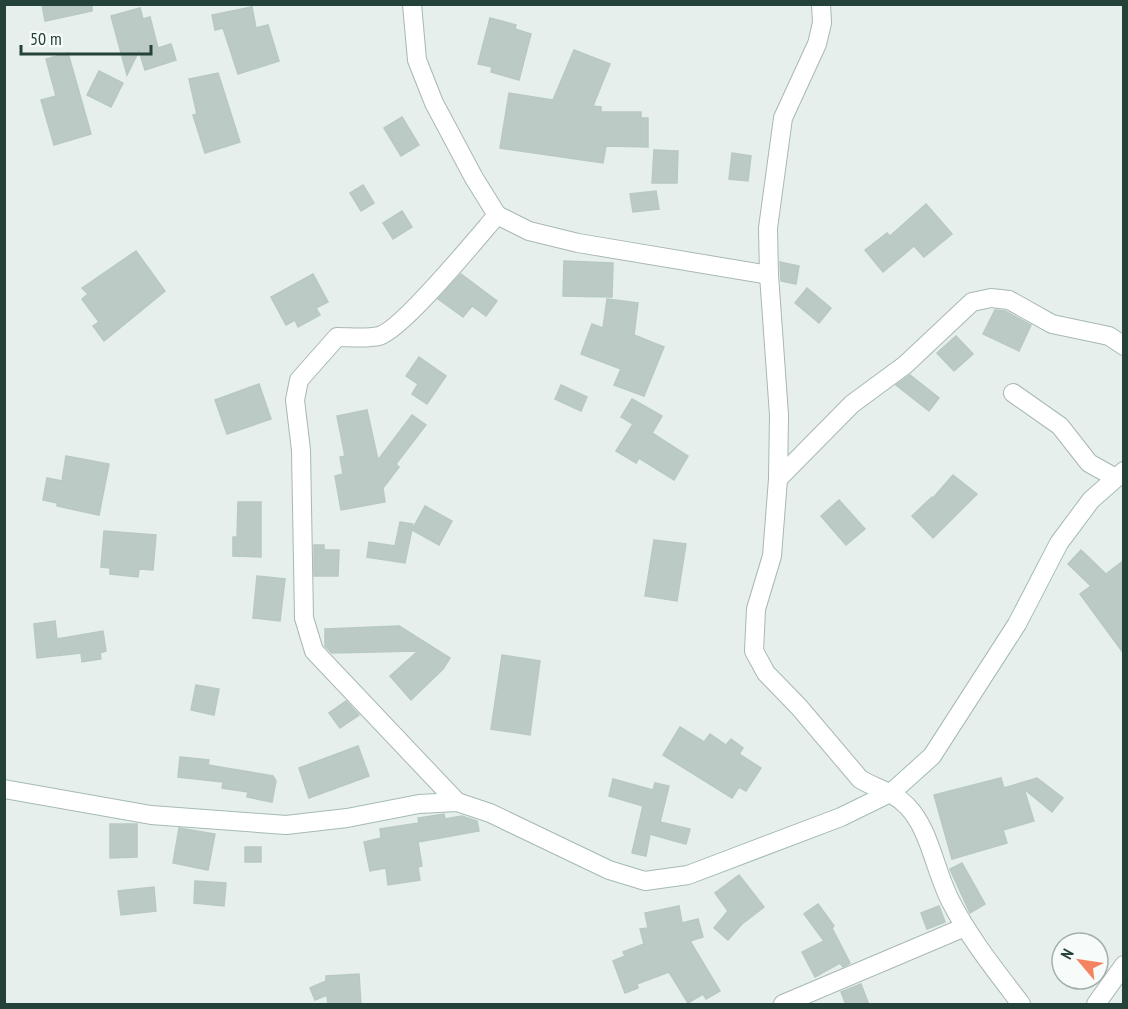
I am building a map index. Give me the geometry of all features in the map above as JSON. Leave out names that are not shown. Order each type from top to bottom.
[{"type":"street","points":[[412,4],[417,60],[434,103],[474,178],[497,215],[529,231],[578,243],[769,275]]},
{"type":"street","points":[[821,4],[822,23],[818,44],[783,118],[768,228],[779,415],[778,479],[772,556],[756,609],[754,651],[766,673],[799,706],[860,779],[873,787],[892,792],[908,806],[922,825],[938,872],[965,927],[980,951],[1021,1005]]},
{"type":"street","points":[[457,802],[314,651],[304,618],[301,450],[295,400],[299,380],[337,338],[380,336],[394,326],[433,288],[497,215]]},
{"type":"street","points":[[778,479],[852,405],[905,365],[972,302],[991,298],[1009,300],[1052,324],[1109,336],[1124,346]]},
{"type":"street","points":[[4,789],[150,815],[286,825],[347,818],[419,804],[457,802],[490,813],[609,870],[645,880],[688,875],[842,817],[892,792],[932,756],[1017,624],[1059,543],[1091,500],[1119,474],[1089,463],[1060,426],[1013,393]]},
{"type":"street","points":[[783,1005],[965,927]]},
{"type":"street","points":[[1096,1005],[1124,964]]},
{"type":"building","points":[[42,4],[92,4],[92,11],[45,21]]},
{"type":"building","points":[[252,7],[256,28],[268,25],[279,61],[238,74],[223,28],[215,30],[212,15]]},
{"type":"building","points":[[140,8],[143,19],[150,17],[158,48],[171,44],[176,60],[145,70],[139,51],[127,75],[111,16]]},
{"type":"building","points":[[490,18],[516,25],[515,29],[531,34],[519,80],[491,72],[492,67],[478,64]]},
{"type":"building","points":[[574,50],[610,64],[593,106],[601,107],[601,112],[641,112],[641,118],[648,118],[648,147],[606,146],[603,163],[500,148],[509,93],[553,100]]},
{"type":"building","points":[[68,53],[91,134],[54,145],[41,100],[56,96],[46,59]]},
{"type":"building","points":[[99,71],[123,83],[111,107],[87,95]]},
{"type":"building","points":[[218,73],[240,142],[205,153],[193,115],[197,114],[189,79]]},
{"type":"building","points":[[402,117],[419,145],[401,156],[384,128]]},
{"type":"building","points":[[654,150],[678,151],[677,183],[652,183]]},
{"type":"building","points":[[732,153],[751,156],[748,181],[729,179]]},
{"type":"building","points":[[363,185],[374,203],[361,211],[350,193]]},
{"type":"building","points":[[656,191],[659,209],[633,212],[630,194]]},
{"type":"building","points":[[926,204],[952,234],[924,257],[914,246],[883,272],[865,250],[887,233],[890,236]]},
{"type":"building","points":[[402,211],[412,227],[393,239],[383,223]]},
{"type":"building","points":[[136,251],[165,291],[104,341],[93,326],[99,322],[82,299],[88,294],[82,288]]},
{"type":"building","points":[[564,261],[613,263],[612,297],[563,296]]},
{"type":"building","points":[[780,262],[799,266],[796,284],[781,281]]},
{"type":"building","points":[[313,274],[328,302],[316,308],[320,315],[298,327],[295,320],[286,325],[271,297]]},
{"type":"building","points":[[461,274],[497,301],[486,316],[472,306],[463,317],[438,299]]},
{"type":"building","points":[[807,288],[831,308],[819,323],[795,303]]},
{"type":"building","points":[[607,299],[638,303],[634,335],[664,347],[644,396],[614,385],[621,369],[581,354],[592,324],[603,328]]},
{"type":"building","points":[[995,310],[1005,311],[1031,325],[1019,351],[983,334]]},
{"type":"building","points":[[956,336],[973,354],[954,371],[937,353]]},
{"type":"building","points":[[419,357],[446,376],[427,404],[412,394],[418,384],[406,376]]},
{"type":"building","points":[[910,375],[939,398],[929,411],[896,385]]},
{"type":"building","points":[[259,384],[271,419],[227,434],[215,400]]},
{"type":"building","points":[[561,385],[587,397],[581,411],[555,399]]},
{"type":"building","points":[[632,399],[662,416],[652,433],[688,456],[674,480],[639,458],[636,463],[616,451],[633,424],[621,417]]},
{"type":"building","points":[[367,410],[378,460],[412,415],[426,425],[396,464],[399,467],[383,488],[385,502],[341,510],[335,476],[343,474],[340,457],[345,456],[337,416]]},
{"type":"building","points":[[66,456],[109,464],[99,515],[57,506],[57,503],[43,500],[47,478],[62,481]]},
{"type":"building","points":[[953,475],[977,494],[933,538],[912,516],[933,498]]},
{"type":"building","points":[[839,500],[865,529],[846,545],[821,516]]},
{"type":"building","points":[[238,502],[261,502],[261,557],[233,556],[233,537],[237,537]]},
{"type":"building","points":[[425,506],[452,521],[439,545],[412,530]]},
{"type":"building","points":[[400,522],[413,524],[405,563],[367,557],[369,542],[395,546]]},
{"type":"building","points":[[104,531],[156,535],[153,570],[139,569],[138,577],[110,574],[110,568],[101,567]]},
{"type":"building","points":[[654,540],[686,544],[677,601],[645,596]]},
{"type":"building","points":[[314,545],[324,545],[324,550],[339,550],[338,576],[314,576]]},
{"type":"building","points":[[1081,550],[1106,574],[1123,561],[1124,654],[1080,594],[1091,586],[1068,564]]},
{"type":"building","points":[[257,576],[285,579],[280,621],[253,618]]},
{"type":"building","points":[[55,621],[57,639],[103,631],[106,651],[100,653],[101,659],[82,662],[81,653],[37,658],[34,624]]},
{"type":"building","points":[[399,626],[450,658],[443,669],[411,700],[390,676],[418,651],[332,653],[325,646],[325,629]]},
{"type":"building","points":[[502,655],[540,661],[530,735],[491,729]]},
{"type":"building","points":[[196,685],[219,689],[214,715],[191,710]]},
{"type":"building","points":[[346,701],[359,715],[340,728],[329,713]]},
{"type":"building","points":[[680,727],[704,742],[710,734],[726,745],[731,739],[743,748],[739,754],[761,768],[746,791],[739,787],[732,798],[663,755]]},
{"type":"building","points":[[358,746],[369,776],[309,798],[299,768]]},
{"type":"building","points":[[180,757],[209,760],[208,765],[273,776],[276,781],[272,802],[247,797],[248,792],[222,788],[223,782],[178,777]]},
{"type":"building","points":[[1001,778],[1004,788],[1037,778],[1063,798],[1052,812],[1024,789],[1034,821],[1003,830],[1007,843],[952,859],[934,795]]},
{"type":"building","points":[[613,779],[653,790],[655,783],[669,786],[660,822],[690,829],[686,844],[675,841],[673,837],[674,841],[650,834],[646,856],[632,853],[643,806],[609,796]]},
{"type":"building","points":[[444,814],[445,819],[462,816],[477,821],[479,831],[418,842],[422,866],[418,867],[420,880],[388,885],[386,868],[370,871],[364,842],[381,838],[380,829],[419,823],[418,818]]},
{"type":"building","points":[[110,824],[137,824],[137,857],[110,858]]},
{"type":"building","points":[[179,828],[215,834],[208,870],[173,863]]},
{"type":"building","points":[[245,847],[261,847],[261,862],[245,862]]},
{"type":"building","points":[[962,863],[985,904],[970,913],[950,869]]},
{"type":"building","points":[[739,875],[764,907],[742,924],[728,940],[714,928],[728,911],[715,893]]},
{"type":"building","points":[[195,881],[226,883],[224,906],[194,903]]},
{"type":"building","points":[[154,887],[156,911],[121,915],[118,891]]},
{"type":"building","points":[[818,904],[834,926],[832,928],[850,963],[843,967],[840,963],[815,977],[802,952],[824,941],[804,914]]},
{"type":"building","points":[[679,906],[682,923],[698,919],[703,937],[690,941],[720,991],[706,999],[703,994],[688,1003],[669,972],[637,984],[638,988],[625,993],[613,961],[625,956],[623,952],[644,944],[640,929],[648,928],[645,913]]},
{"type":"building","points":[[939,906],[945,922],[927,929],[921,913]]},
{"type":"building","points":[[359,974],[361,1005],[328,1005],[327,995],[315,1000],[310,988],[326,981],[326,976]]},
{"type":"building","points":[[861,984],[869,1005],[846,1005],[841,992]]}]
